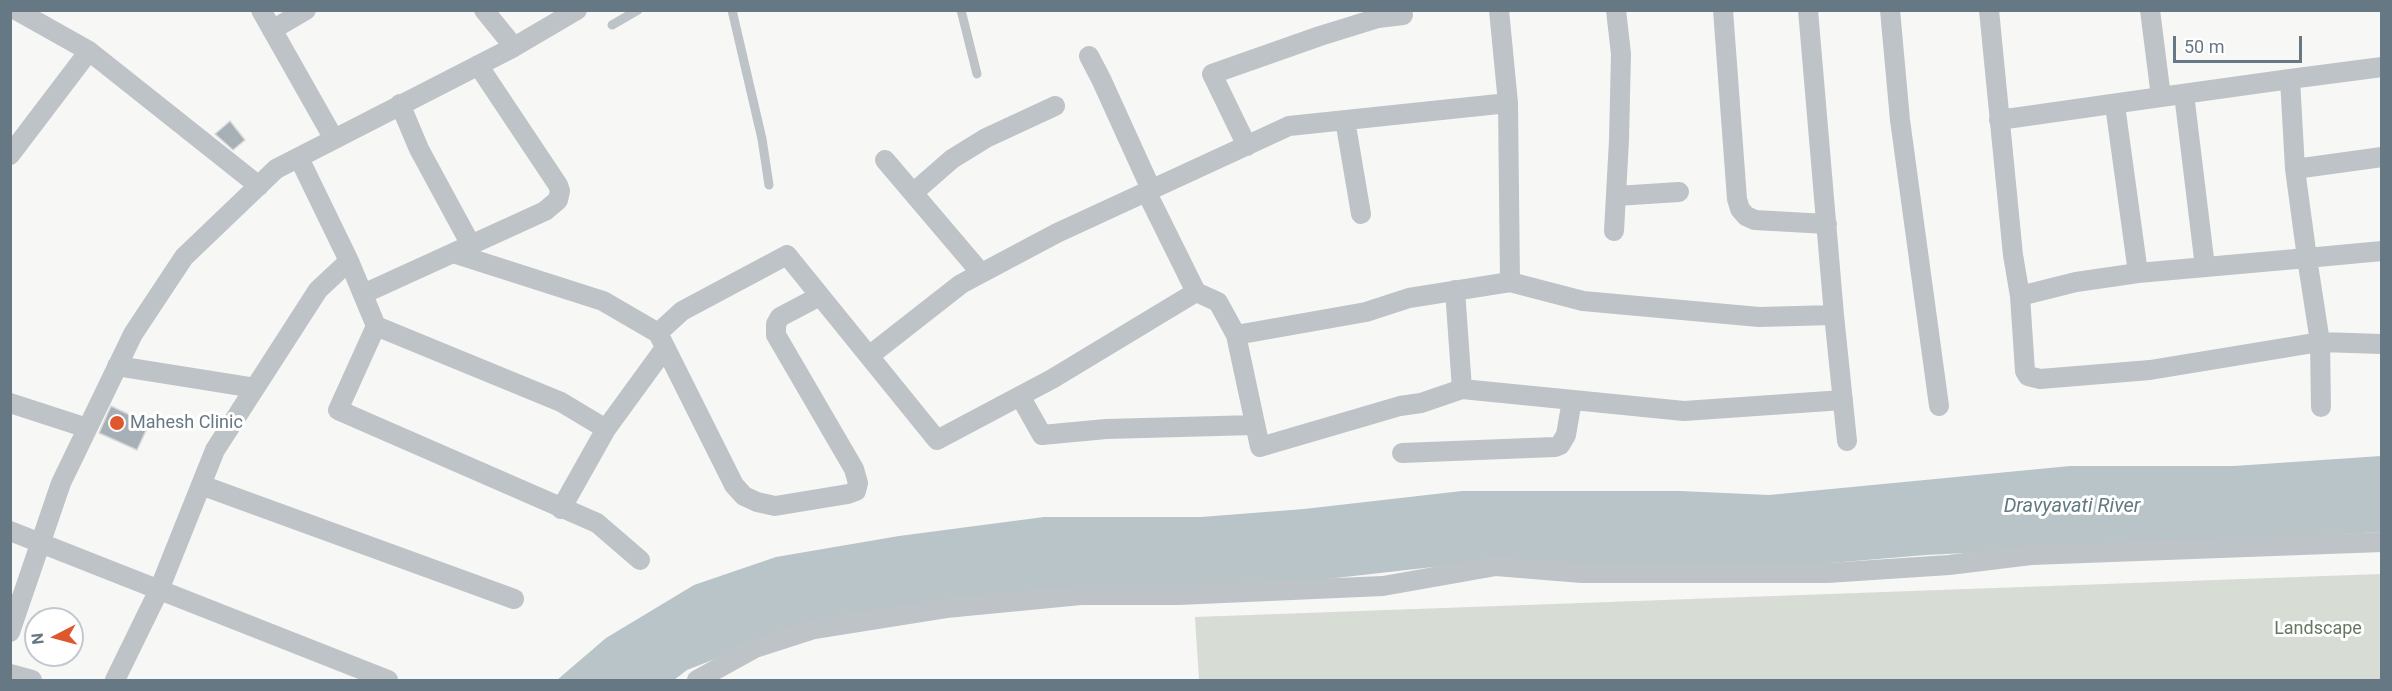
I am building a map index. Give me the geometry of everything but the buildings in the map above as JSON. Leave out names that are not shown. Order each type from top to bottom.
[{"type":"street","points":[[16,10],[89,51],[259,186]]},
{"type":"street","points":[[261,10],[334,139]]},
{"type":"street","points":[[272,30],[306,10]]},
{"type":"street","points":[[484,10],[514,47]]},
{"type":"street","points":[[10,632],[61,483],[133,334],[184,257],[276,169],[514,47],[577,10]]},
{"type":"street","points":[[1499,10],[1508,103],[1510,282]]},
{"type":"street","points":[[1614,231],[1621,54],[1616,10]]},
{"type":"street","points":[[1723,10],[1737,199],[1740,209],[1746,216],[1755,220],[1827,224]]},
{"type":"street","points":[[1808,10],[1847,441]]},
{"type":"street","points":[[1890,10],[1900,120],[1940,406]]},
{"type":"street","points":[[1989,10],[2013,255],[2020,296],[2025,371],[2033,379],[2150,370],[2320,342],[2382,344]]},
{"type":"street","points":[[2150,10],[2161,97]]},
{"type":"street","points":[[1247,146],[1212,74],[1378,18],[1403,15]]},
{"type":"street","points":[[10,155],[89,51]]},
{"type":"street","points":[[1089,56],[1196,292],[1218,302],[1236,335],[1260,447],[1400,406],[1421,403],[1462,389],[1684,411],[1843,400]]},
{"type":"street","points":[[363,294],[545,211],[558,200],[560,191],[558,185],[478,65]]},
{"type":"street","points":[[1999,120],[2382,67]]},
{"type":"street","points":[[2290,79],[2295,169],[2320,342],[2321,407]]},
{"type":"street","points":[[2184,94],[2205,267]]},
{"type":"street","points":[[869,356],[961,284],[981,273],[1057,233],[1289,126],[1508,103]]},
{"type":"street","points":[[400,104],[419,149],[471,245]]},
{"type":"street","points":[[2115,105],[2138,273]]},
{"type":"street","points":[[913,193],[952,159],[986,138],[1055,106]]},
{"type":"street","points":[[1345,120],[1361,214]]},
{"type":"street","points":[[2295,169],[2382,156]]},
{"type":"street","points":[[299,158],[349,261],[376,326],[561,402],[606,429]]},
{"type":"street","points":[[885,160],[981,273]]},
{"type":"street","points":[[1616,196],[1679,192]]},
{"type":"street","points":[[2020,296],[2076,282],[2138,273],[2382,251]]},
{"type":"street","points":[[453,253],[603,301],[661,340],[734,485],[744,496],[775,506],[848,494],[856,491],[858,483],[854,469],[776,335],[776,324],[780,317],[820,296]]},
{"type":"street","points":[[561,509],[606,429],[682,310],[787,255],[937,440],[1052,379],[1196,292]]},
{"type":"street","points":[[115,681],[159,590],[214,450],[318,290],[349,261]]},
{"type":"street","points":[[1236,335],[1365,312],[1408,298],[1510,282],[1583,301],[1759,317],[1834,315]]},
{"type":"street","points":[[1455,290],[1462,389]]},
{"type":"street","points":[[376,326],[339,410],[597,523],[640,560]]},
{"type":"street","points":[[117,366],[255,388]]},
{"type":"street","points":[[1020,396],[1042,435],[1106,429],[1255,425]]},
{"type":"street","points":[[1402,453],[1555,447],[1560,445],[1566,435],[1572,400]]},
{"type":"street","points":[[10,403],[87,428]]},
{"type":"street","points":[[201,485],[514,599]]},
{"type":"street","points":[[10,531],[388,681]]},
{"type":"street","points":[[697,681],[755,648],[814,629],[946,608],[1081,595],[1178,595],[1383,586],[1496,566],[1582,573],[1827,573],[1949,565],[2031,555],[2382,542]]},
{"type":"street","points":[[10,674],[32,681]]},
{"type":"lane","points":[[612,25],[638,10]]},
{"type":"lane","points":[[732,10],[762,139],[769,185]]},
{"type":"lane","points":[[961,10],[977,74]]},
{"type":"green space","name":"Landscape","points":[[2381,574],[2381,680],[1199,680],[1195,617]]},
{"type":"water","name":"Dravyavati River","points":[[2381,456],[2381,532],[1926,555],[1758,569],[1451,565],[1247,588],[781,633],[687,670],[674,680],[557,680],[606,638],[694,585],[776,557],[899,536],[1044,517],[1201,517],[1304,509],[1462,491],[1680,491],[1769,495],[2070,466],[2234,466]]},
{"type":"place","name":"Mahesh Clinic","points":[[117,423]]}]
